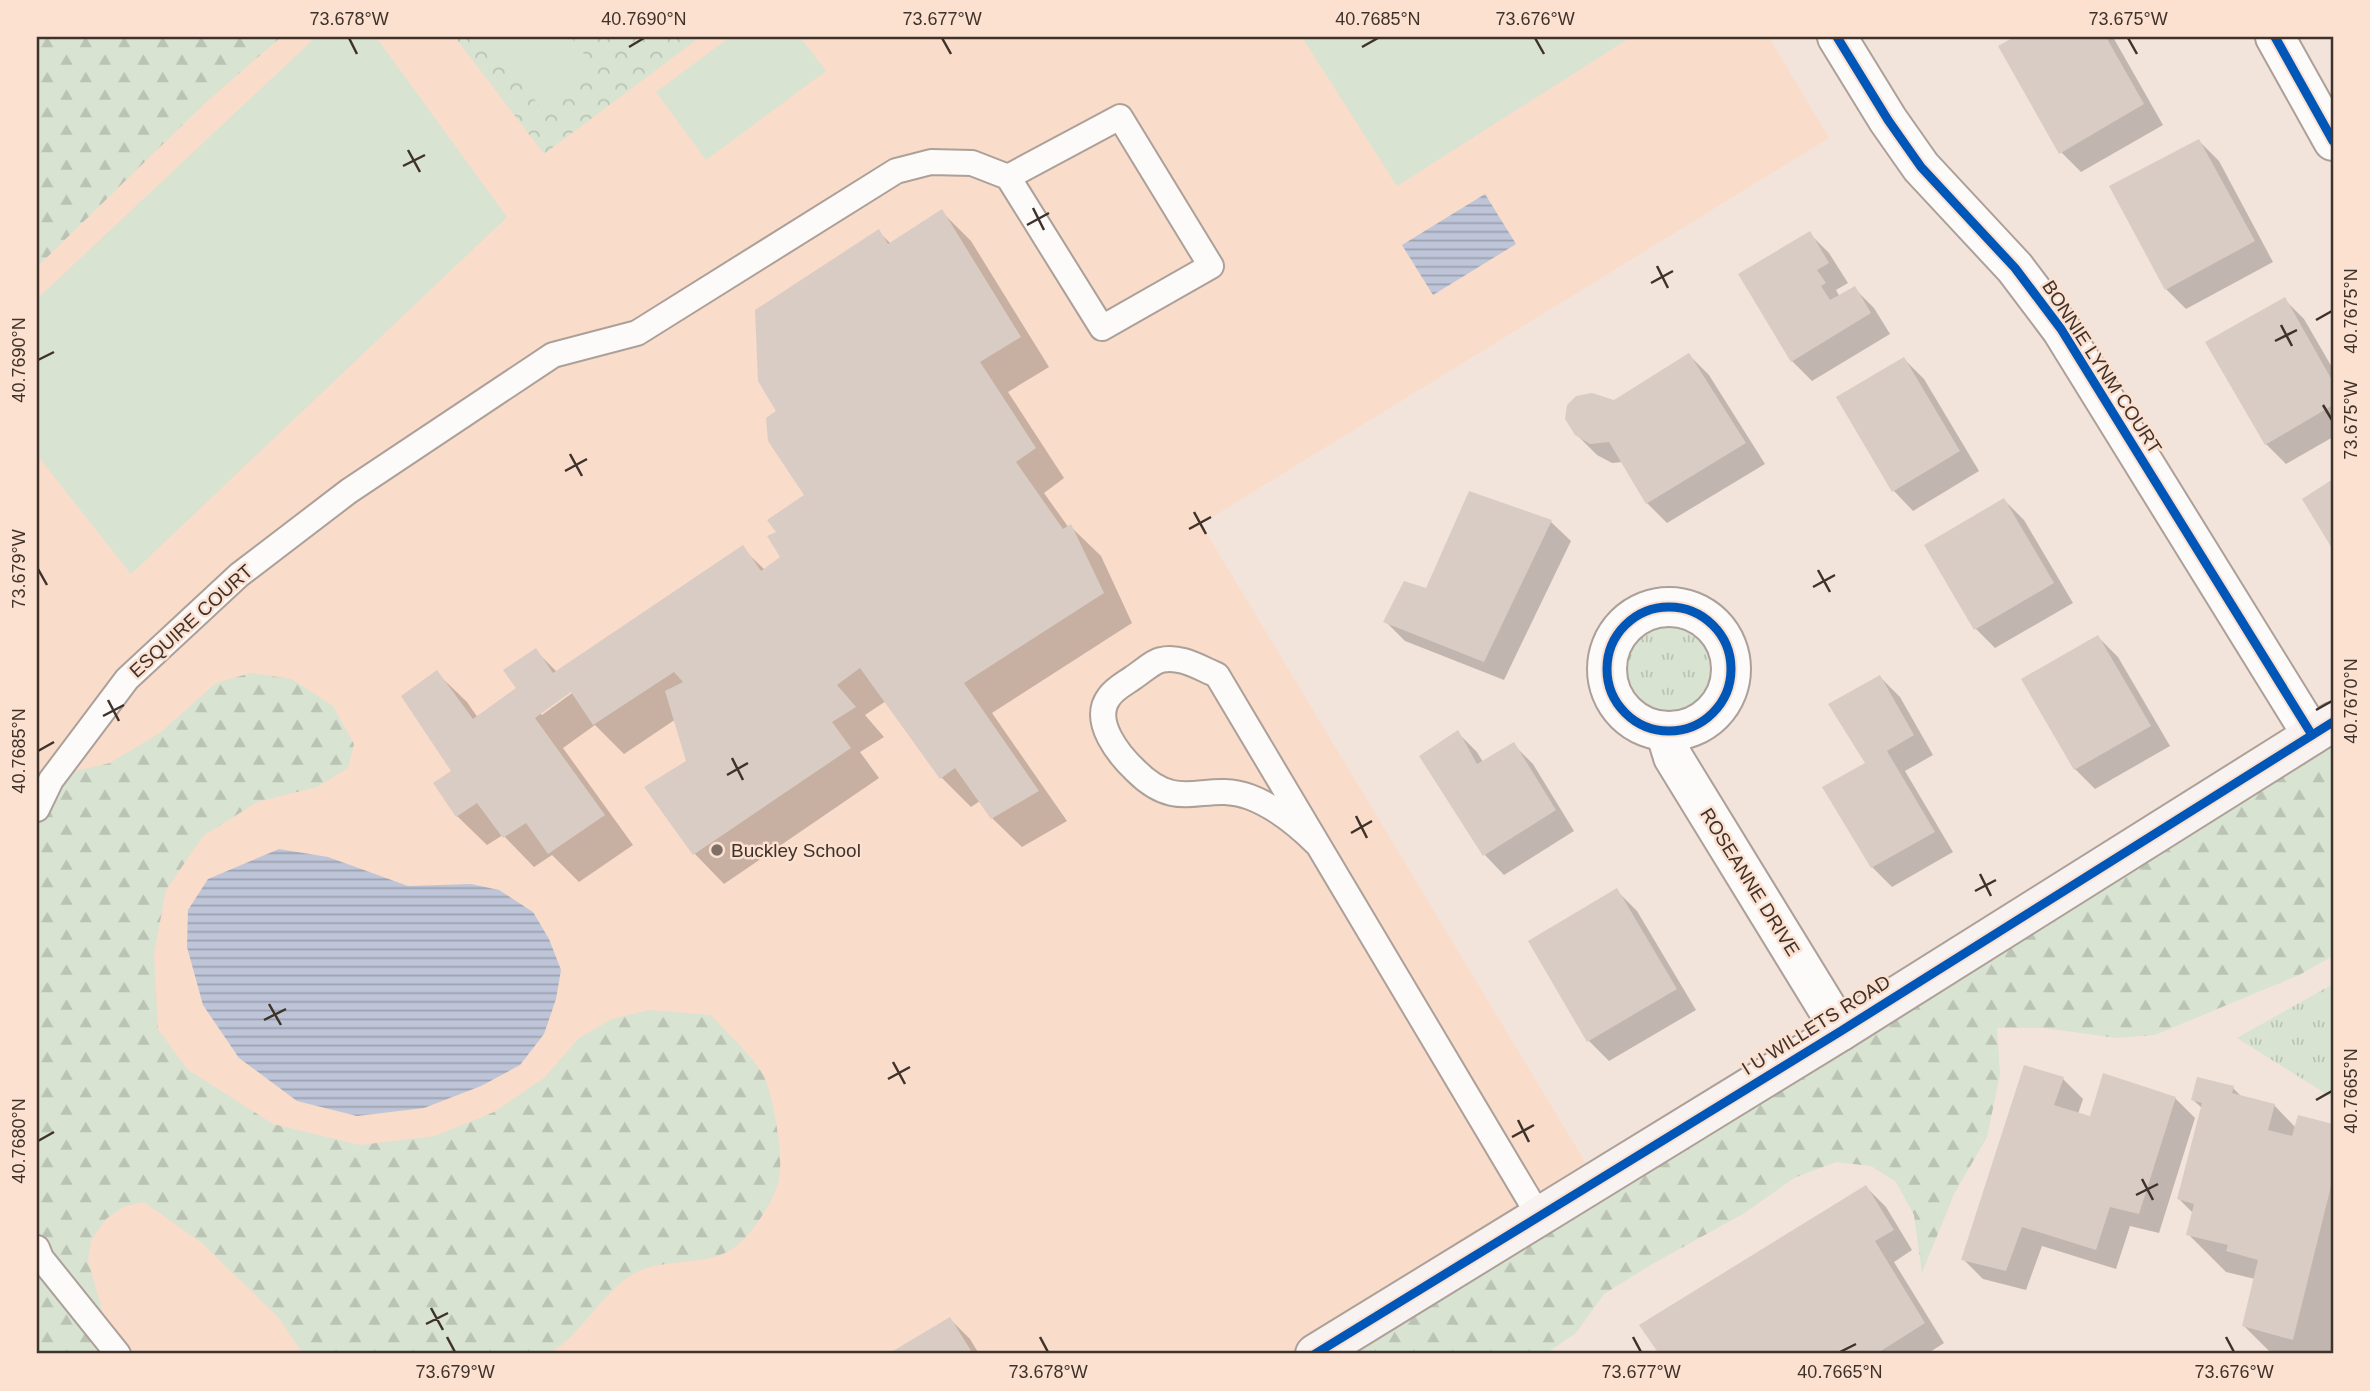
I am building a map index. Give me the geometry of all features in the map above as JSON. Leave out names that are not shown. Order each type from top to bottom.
[{"type":"street","name":"BONNIE LYNM COURT","points":[[1837,37],[1888,120],[1922,167],[2015,268],[2061,329],[2322,729]]},
{"type":"street","points":[[2275,37],[2333,141]]},
{"type":"street","name":"I U WILLETS ROAD","points":[[1315,1354],[1841,1031],[2322,729]]},
{"type":"street","name":"ROSEANNE DRIVE","points":[[1665,731],[1673,757],[1841,1031]]},
{"type":"lane","points":[[1120,117],[1211,266],[1102,328],[1008,177],[1120,117]]},
{"type":"lane","name":"ESQUIRE COURT","points":[[37,809],[51,780],[127,679],[239,575],[349,491],[553,355],[637,333],[896,171],[931,162],[972,163],[1008,177]]},
{"type":"lane","points":[[1315,843],[1294,821],[1250,797],[1227,793],[1180,796],[1159,790],[1136,772],[1116,749],[1106,730],[1104,711],[1108,698],[1160,660],[1181,660],[1217,675],[1539,1216]]},
{"type":"lane","points":[[37,1248],[41,1258],[118,1354]]},
{"type":"shaded area","name":"Buckley School","points":[[37,37],[1769,37],[1829,138],[1201,524],[1593,1175],[1300,1354],[101,1354],[37,1269]]},
{"type":"green space","points":[[37,37],[281,37],[204,104],[37,267]]},
{"type":"green space","points":[[316,37],[376,37],[507,217],[131,574],[37,455],[37,299]]},
{"type":"green space","points":[[455,37],[700,37],[544,154]]},
{"type":"green space","points":[[486,37],[571,37],[594,67],[541,108]]},
{"type":"green space","points":[[730,37],[800,37],[826,71],[706,160],[656,92]]},
{"type":"green space","points":[[1302,37],[1631,37],[1397,186]]},
{"type":"green space","points":[[1669,607],[1693,612],[1713,625],[1726,645],[1731,669],[1726,693],[1713,713],[1693,726],[1669,731],[1645,726],[1625,713],[1612,693],[1607,669],[1612,645],[1625,625],[1645,612]]},
{"type":"green space","points":[[251,673],[292,679],[333,706],[354,744],[348,768],[317,787],[257,802],[203,836],[166,890],[154,954],[158,1029],[187,1069],[273,1124],[360,1145],[435,1136],[494,1112],[544,1078],[579,1038],[612,1019],[649,1010],[711,1015],[761,1071],[770,1092],[779,1141],[780,1170],[776,1189],[759,1221],[735,1247],[716,1256],[655,1266],[633,1274],[611,1292],[571,1336],[548,1354],[303,1354],[279,1318],[202,1243],[144,1202],[125,1206],[106,1219],[91,1240],[88,1260],[114,1354],[37,1354],[37,780],[110,763],[160,733],[216,683]]},
{"type":"green space","points":[[2333,742],[2333,956],[2301,974],[2155,1035],[2117,1038],[2044,1028],[1997,1028],[2000,1074],[1987,1137],[1954,1194],[1922,1273],[1914,1215],[1896,1182],[1871,1166],[1836,1162],[1794,1178],[1743,1214],[1604,1294],[1576,1333],[1545,1354],[1340,1354],[2047,926]]},
{"type":"green space","points":[[2333,984],[2333,1098],[2237,1038]]},
{"type":"water","points":[[1485,194],[1516,244],[1433,295],[1402,245]]},
{"type":"water","points":[[279,849],[328,857],[408,886],[471,884],[499,890],[533,912],[549,939],[561,970],[556,999],[544,1034],[520,1065],[481,1086],[424,1108],[357,1116],[297,1101],[239,1058],[203,1005],[187,947],[188,910],[208,879]]},
{"type":"building","points":[[2014,37],[2106,37],[2144,104],[2059,154],[1998,46]]},
{"type":"building","points":[[2199,139],[2255,241],[2165,290],[2109,186]]},
{"type":"building","points":[[942,209],[1021,337],[980,362],[1036,448],[1016,462],[1063,529],[1071,524],[1104,593],[964,683],[1039,791],[991,819],[955,768],[940,779],[860,668],[837,685],[856,707],[832,722],[851,748],[693,855],[644,787],[686,761],[665,691],[683,682],[674,672],[593,725],[571,692],[535,718],[605,815],[548,854],[526,823],[503,838],[477,803],[456,817],[433,783],[451,771],[401,696],[437,670],[473,719],[516,688],[503,670],[536,648],[553,673],[743,545],[761,571],[780,557],[767,536],[776,532],[767,520],[804,495],[768,441],[766,418],[776,411],[758,381],[755,310],[879,229],[888,244]]},
{"type":"building","points":[[1810,231],[1829,263],[1817,270],[1826,283],[1821,286],[1830,300],[1855,286],[1871,313],[1791,362],[1738,274]]},
{"type":"building","points":[[2285,297],[2333,382],[2333,405],[2265,445],[2205,342]]},
{"type":"building","points":[[1689,353],[1746,443],[1646,504],[1609,442],[1590,444],[1575,435],[1565,419],[1567,405],[1576,396],[1592,393],[1614,400]]},
{"type":"building","points":[[1904,357],[1960,451],[1892,492],[1836,397]]},
{"type":"building","points":[[2333,479],[2333,550],[2302,499]]},
{"type":"building","points":[[1469,491],[1552,520],[1484,662],[1383,622],[1404,581],[1426,588]]},
{"type":"building","points":[[2004,498],[2054,583],[1974,630],[1924,545]]},
{"type":"building","points":[[2098,635],[2151,726],[2074,770],[2021,679]]},
{"type":"building","points":[[1880,675],[1914,735],[1887,751],[1935,832],[1871,868],[1822,787],[1865,763],[1828,704]]},
{"type":"building","points":[[1458,730],[1477,764],[1514,742],[1556,810],[1483,856],[1419,756]]},
{"type":"building","points":[[1617,888],[1677,989],[1587,1042],[1528,941]]},
{"type":"building","points":[[2024,1065],[2064,1077],[2054,1105],[2090,1116],[2103,1073],[2176,1097],[2139,1214],[2110,1207],[2096,1250],[2022,1227],[2006,1271],[1961,1260]]},
{"type":"building","points":[[2197,1077],[2234,1086],[2232,1093],[2275,1104],[2268,1130],[2292,1136],[2298,1115],[2333,1124],[2333,1178],[2293,1340],[2242,1326],[2258,1260],[2226,1251],[2228,1245],[2186,1235],[2194,1204],[2177,1199],[2202,1103],[2191,1100]]},
{"type":"building","points":[[1866,1185],[1894,1230],[1875,1241],[1925,1323],[1876,1354],[1659,1354],[1639,1325]]},
{"type":"building","points":[[950,1317],[973,1354],[888,1354]]},
{"type":"cycle path","points":[[1837,37],[1888,120],[1921,167],[2015,268],[2061,329],[2312,735]]},
{"type":"cycle path","points":[[2275,37],[2333,141]]},
{"type":"cycle path","points":[[1669,607],[1693,612],[1713,625],[1726,645],[1731,669],[1726,693],[1713,713],[1693,726],[1669,731],[1645,726],[1625,713],[1612,693],[1607,669],[1612,645],[1625,625],[1645,612],[1669,607]]},
{"type":"cycle path","points":[[1315,1354],[1841,1031],[2333,722]]},
{"type":"place","name":"Buckley School","points":[[717,850]]}]
